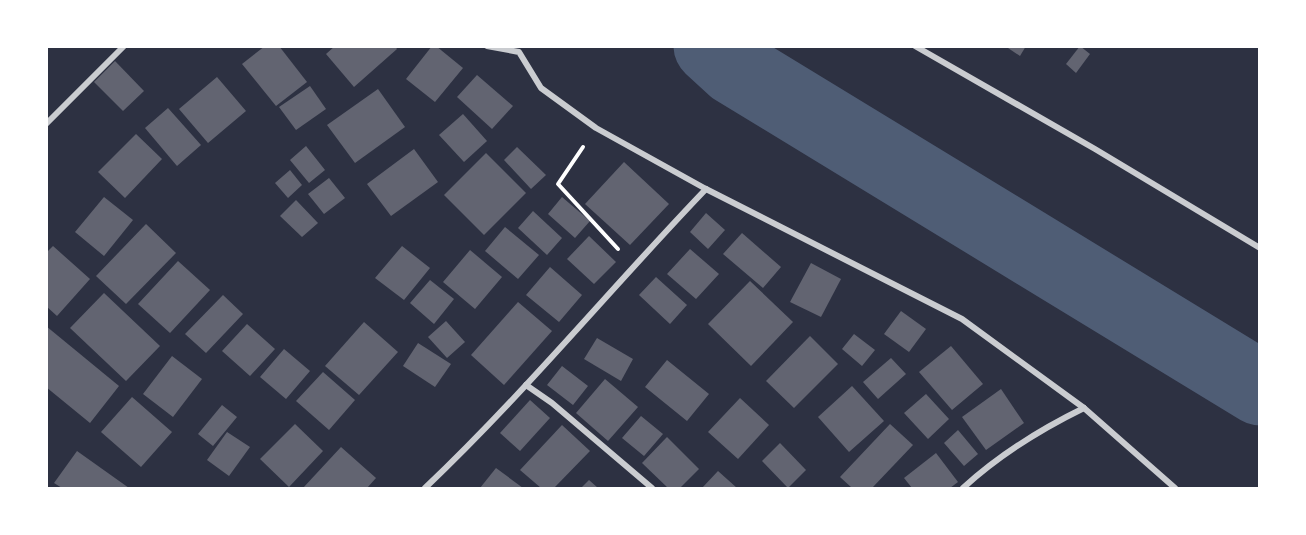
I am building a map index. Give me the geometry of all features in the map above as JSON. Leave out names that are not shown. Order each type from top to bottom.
[{"type":"street","points":[[46,124],[124,46]]},
{"type":"street","points":[[487,46],[519,49],[541,88],[596,128],[706,189],[962,319],[1084,408],[1175,489]]},
{"type":"street","points":[[915,46],[1095,149],[1260,248]]},
{"type":"street","points":[[425,489],[526,385],[633,265],[706,189]]},
{"type":"street","points":[[526,385],[552,403],[652,489]]},
{"type":"street","points":[[963,489],[1006,455],[1055,422],[1084,408]]},
{"type":"path","points":[[596,128],[558,184],[633,265]]},
{"type":"building","points":[[265,46],[279,46],[307,82],[276,106],[242,64]]},
{"type":"building","points":[[335,46],[395,46],[397,49],[354,87],[326,54]]},
{"type":"building","points":[[432,46],[436,46],[463,68],[435,102],[406,79]]},
{"type":"building","points":[[1005,46],[1026,46],[1020,56]]},
{"type":"building","points":[[1080,46],[1090,54],[1076,73],[1066,64]]},
{"type":"building","points":[[115,61],[144,91],[123,111],[94,82]]},
{"type":"building","points":[[477,75],[513,106],[492,129],[457,97]]},
{"type":"building","points":[[217,77],[246,111],[208,143],[179,109]]},
{"type":"building","points":[[310,86],[326,109],[296,130],[279,107]]},
{"type":"building","points":[[378,89],[405,127],[355,163],[327,125]]},
{"type":"building","points":[[168,108],[201,145],[177,166],[145,128]]},
{"type":"building","points":[[463,114],[487,141],[464,162],[439,135]]},
{"type":"building","points":[[136,134],[162,159],[125,198],[98,172]]},
{"type":"building","points":[[306,146],[325,170],[309,183],[290,160]]},
{"type":"building","points":[[517,147],[546,175],[531,189],[504,160]]},
{"type":"building","points":[[414,149],[438,182],[391,216],[367,184]]},
{"type":"building","points":[[486,153],[526,193],[484,235],[444,195]]},
{"type":"building","points":[[624,162],[669,204],[630,245],[585,204]]},
{"type":"building","points":[[290,170],[302,185],[288,198],[275,183]]},
{"type":"building","points":[[329,178],[345,198],[324,214],[308,194]]},
{"type":"building","points":[[104,197],[133,220],[104,256],[75,232]]},
{"type":"building","points":[[562,197],[590,221],[575,238],[548,214]]},
{"type":"building","points":[[296,200],[318,223],[302,237],[280,216]]},
{"type":"building","points":[[533,211],[562,238],[547,255],[518,228]]},
{"type":"building","points":[[706,213],[725,230],[708,249],[690,232]]},
{"type":"building","points":[[146,224],[176,253],[126,304],[96,276]]},
{"type":"building","points":[[505,227],[539,255],[518,279],[485,251]]},
{"type":"building","points":[[742,233],[781,267],[763,288],[723,254]]},
{"type":"building","points":[[589,236],[616,262],[594,284],[567,259]]},
{"type":"building","points":[[53,246],[90,279],[57,316],[46,306],[46,253]]},
{"type":"building","points":[[402,246],[430,268],[404,300],[375,278]]},
{"type":"building","points":[[690,249],[719,274],[696,299],[667,274]]},
{"type":"building","points":[[470,250],[502,277],[475,309],[443,282]]},
{"type":"building","points":[[178,261],[210,290],[170,333],[138,304]]},
{"type":"building","points":[[811,263],[841,279],[821,317],[790,302]]},
{"type":"building","points":[[550,267],[582,295],[559,322],[526,295]]},
{"type":"building","points":[[656,277],[687,305],[670,324],[639,295]]},
{"type":"building","points":[[430,280],[454,299],[434,324],[410,303]]},
{"type":"building","points":[[750,281],[793,322],[751,366],[708,324]]},
{"type":"building","points":[[104,293],[160,346],[126,381],[70,328]]},
{"type":"building","points":[[223,295],[243,314],[206,353],[185,334]]},
{"type":"building","points":[[518,302],[552,331],[504,385],[471,355]]},
{"type":"building","points":[[901,311],[926,329],[909,352],[884,334]]},
{"type":"building","points":[[446,321],[465,342],[447,358],[428,337]]},
{"type":"building","points":[[364,322],[398,352],[359,395],[325,366]]},
{"type":"building","points":[[247,324],[275,349],[250,376],[222,351]]},
{"type":"building","points":[[46,326],[119,386],[90,423],[46,387]]},
{"type":"building","points":[[854,334],[875,350],[862,366],[842,349]]},
{"type":"building","points":[[810,336],[838,364],[794,408],[766,381]]},
{"type":"building","points":[[597,338],[633,359],[621,381],[584,359]]},
{"type":"building","points":[[418,343],[451,364],[435,387],[403,366]]},
{"type":"building","points":[[951,346],[983,384],[952,410],[919,372]]},
{"type":"building","points":[[284,349],[310,371],[286,399],[260,377]]},
{"type":"building","points":[[172,356],[202,379],[173,417],[143,394]]},
{"type":"building","points":[[891,358],[906,374],[878,399],[863,382]]},
{"type":"building","points":[[667,360],[709,394],[687,421],[645,387]]},
{"type":"building","points":[[562,366],[588,386],[573,405],[547,385]]},
{"type":"building","points":[[323,372],[355,400],[329,430],[296,401]]},
{"type":"building","points":[[605,379],[638,407],[608,441],[576,413]]},
{"type":"building","points":[[852,386],[884,421],[849,452],[818,417]]},
{"type":"building","points":[[1001,389],[1024,423],[986,450],[962,417]]},
{"type":"building","points":[[926,394],[949,419],[928,439],[904,413]]},
{"type":"building","points":[[132,397],[172,432],[141,467],[101,432]]},
{"type":"building","points":[[740,398],[769,425],[738,459],[708,432]]},
{"type":"building","points":[[530,400],[550,418],[520,451],[500,433]]},
{"type":"building","points":[[222,405],[237,417],[213,446],[198,434]]},
{"type":"building","points":[[641,416],[663,434],[644,456],[622,438]]},
{"type":"building","points":[[295,424],[323,451],[289,487],[260,459]]},
{"type":"building","points":[[890,424],[913,445],[872,488],[852,488],[840,477]]},
{"type":"building","points":[[562,425],[590,451],[554,488],[541,488],[520,470]]},
{"type":"building","points":[[958,430],[978,454],[964,466],[944,443]]},
{"type":"building","points":[[227,432],[250,447],[229,476],[207,460]]},
{"type":"building","points":[[667,437],[699,469],[680,488],[668,488],[642,463]]},
{"type":"building","points":[[780,443],[806,470],[788,488],[762,461]]},
{"type":"building","points":[[341,447],[376,478],[367,488],[303,488]]},
{"type":"building","points":[[77,451],[129,488],[62,488],[54,483]]},
{"type":"building","points":[[936,453],[958,482],[950,488],[912,488],[904,478]]},
{"type":"building","points":[[496,468],[523,488],[480,488]]},
{"type":"building","points":[[718,471],[737,488],[702,488]]},
{"type":"building","points":[[589,480],[598,488],[581,488]]},
{"type":"waterway","points":[[711,46],[735,68],[1260,388]]}]
